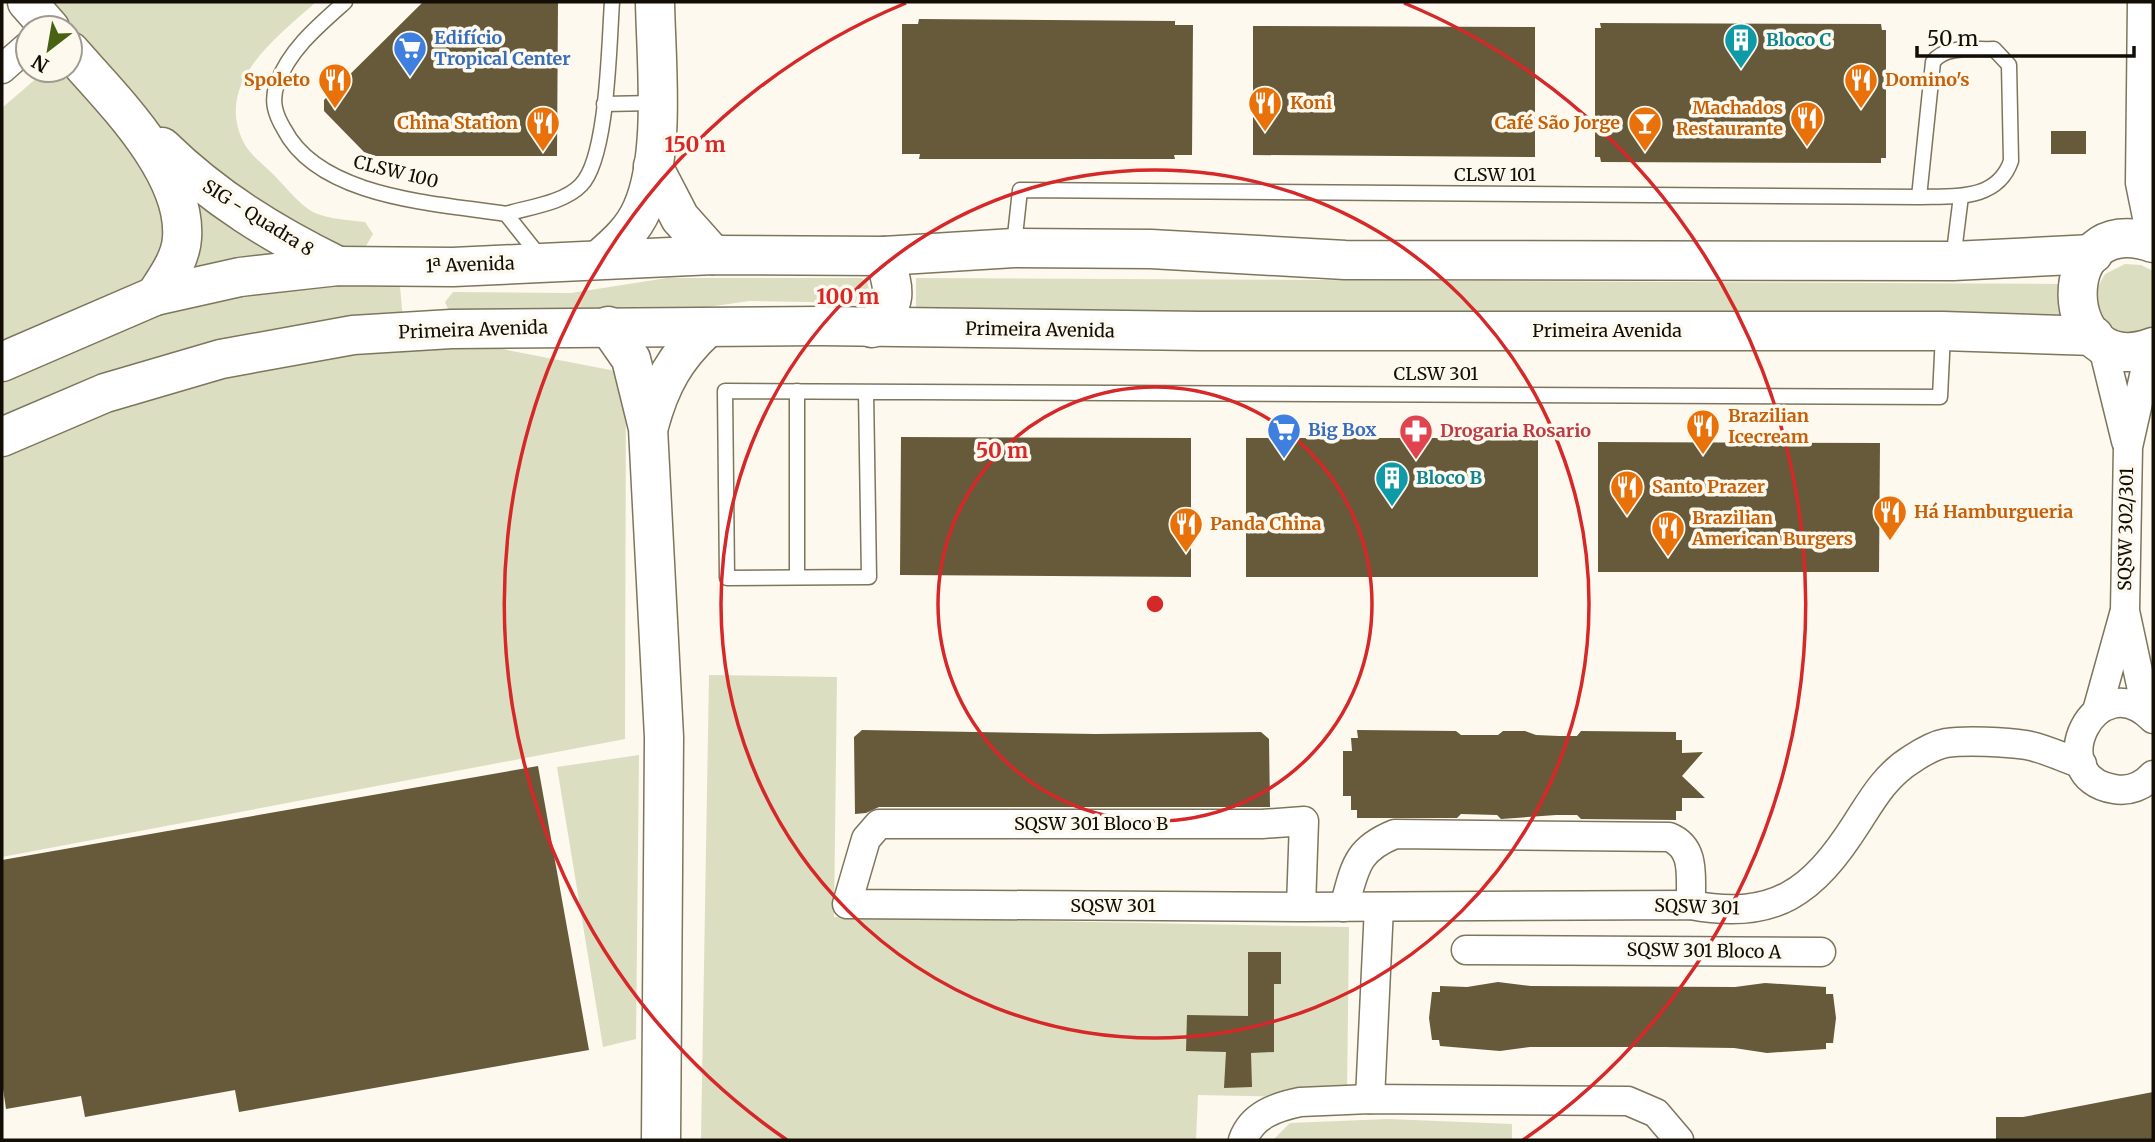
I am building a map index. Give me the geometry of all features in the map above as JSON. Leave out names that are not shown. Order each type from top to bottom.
[{"type":"main road","points":[[601,258],[620,241],[641,212],[653,166],[657,103],[655,2]]},
{"type":"main road","name":"SIG - Quadra 8","points":[[84,67],[157,159],[173,188],[182,218],[182,241],[172,270],[155,296]]},
{"type":"main road","name":"SIG - Quadra 8","points":[[119,108],[195,179],[225,201],[285,240],[338,266]]},
{"type":"main road","points":[[653,166],[680,218],[713,255]]},
{"type":"main road","points":[[601,258],[713,255],[884,256],[1014,248],[1151,249],[1345,260],[1953,261],[2103,248],[2132,238],[2152,242]]},
{"type":"main road","points":[[2098,340],[2082,322],[2076,304],[2076,286],[2082,268],[2103,248]]},
{"type":"main road","points":[[872,328],[888,314],[892,298],[893,288],[884,256]]},
{"type":"main road","name":"1ª Avenida","points":[[338,266],[453,267],[601,258]]},
{"type":"main road","points":[[2,362],[155,296],[240,277],[338,266]]},
{"type":"main road","points":[[451,329],[440,319],[434,297],[444,276],[453,267]]},
{"type":"main road","points":[[608,326],[631,359],[648,428],[664,737],[661,1140]]},
{"type":"main road","name":"Primeira Avenida","points":[[2,437],[105,393],[220,359],[353,335],[451,329],[608,326],[1199,331],[1943,331],[2098,340],[2126,351],[2152,348]]},
{"type":"main road","points":[[648,428],[671,366],[685,347],[707,328]]},
{"type":"street","points":[[2142,2],[2140,183],[2152,242]]},
{"type":"street","points":[[2103,248],[2130,211],[2140,183]]},
{"type":"street","name":"SQSW 302/301","points":[[2098,340],[2128,447]]},
{"type":"street","name":"SQSW 302/301","points":[[2150,716],[2125,611],[2128,447],[2152,348]]},
{"type":"street","name":"SQSW 302/301","points":[[2082,764],[2078,745],[2090,719],[2125,611]]},
{"type":"street","name":"SQSW 301","points":[[2026,745],[2122,704],[2150,716]]},
{"type":"street","name":"SQSW 301","points":[[847,904],[1301,907],[1691,905],[1733,910],[1764,908],[1794,897],[1815,880],[1835,858],[1883,782],[1918,755],[1944,743],[2026,745],[2082,764]]},
{"type":"street","points":[[2082,764],[2098,783],[2110,789],[2136,788],[2153,775]]},
{"type":"street","name":"SQSW 301 Bloco B","points":[[847,904],[866,839],[879,824],[1262,824],[1304,821],[1301,907]]},
{"type":"street","points":[[1344,907],[1359,857],[1376,842],[1395,834],[1669,837],[1682,842],[1689,852],[1691,905]]},
{"type":"street","points":[[1583,906],[1588,949]]},
{"type":"street","points":[[1370,1099],[1379,907]]},
{"type":"street","name":"SQSW 301 Bloco A","points":[[1466,950],[1821,952]]},
{"type":"street","points":[[1243,1140],[1258,1118],[1277,1107],[1300,1102],[1370,1099],[1628,1101],[1656,1113],[1679,1140]]},
{"type":"lane","name":"CLSW 100","points":[[345,2],[292,57],[277,84],[274,110],[288,138],[320,169],[357,186],[506,214],[562,197],[580,187],[596,157],[604,104],[612,2]]},
{"type":"lane","name":"CLSW 101","points":[[1014,248],[1020,190],[1919,197],[1961,196],[1997,185],[2006,174],[2011,161],[2009,65],[1994,49],[1952,51],[1937,57],[1933,62],[1919,197]]},
{"type":"lane","points":[[604,104],[657,103]]},
{"type":"lane","points":[[1953,261],[1961,196]]},
{"type":"lane","points":[[506,214],[544,262]]},
{"type":"lane","name":"CLSW 301","points":[[866,392],[1585,393],[1940,397],[1943,331]]},
{"type":"lane","points":[[725,391],[866,392],[869,578],[727,579],[725,391]]},
{"type":"lane","points":[[797,391],[797,577]]},
{"type":"green space","points":[[43,2],[316,2],[284,30],[254,63],[243,81],[237,101],[237,121],[250,152],[296,199],[313,212],[322,215],[365,222],[373,234],[366,246],[338,251],[197,172],[84,47],[84,14],[54,14]]},
{"type":"green space","points":[[84,82],[277,251],[400,287],[404,330],[626,373],[625,739],[2,857],[2,108],[30,84]]},
{"type":"green space","points":[[2125,264],[2141,265],[2153,271],[2153,335],[2108,335],[2092,297],[2105,274]]},
{"type":"green space","points":[[667,278],[861,278],[868,284],[869,300],[864,303],[749,301],[701,308],[570,314],[449,311],[445,302],[453,292],[571,293]]},
{"type":"green space","points":[[916,278],[2065,284],[2065,318],[916,316]]},
{"type":"green space","points":[[709,675],[837,677],[834,917],[1349,927],[1347,1098],[1198,1095],[1196,1140],[701,1140]]},
{"type":"green space","points":[[639,755],[636,1039],[603,1047],[557,767]]},
{"type":"green space","points":[[1388,1119],[1512,1124],[1512,1140],[1273,1140],[1290,1123]]},
{"type":"building","name":"Edifício Tropical Center","points":[[423,2],[558,2],[557,156],[375,156],[364,152],[324,111],[324,100]]},
{"type":"building","points":[[919,19],[1175,21],[1175,25],[1193,25],[1192,155],[1174,155],[1175,159],[919,159],[920,154],[902,154],[902,24],[918,24]]},
{"type":"building","name":"Bloco C","points":[[1600,23],[1881,24],[1882,30],[1886,30],[1886,158],[1881,158],[1881,163],[1601,162],[1600,157],[1595,157],[1595,28],[1601,28]]},
{"type":"building","points":[[1253,26],[1535,27],[1535,157],[1253,155]]},
{"type":"building","points":[[2051,131],[2086,131],[2086,154],[2051,154]]},
{"type":"building","points":[[901,437],[1191,438],[1191,577],[900,575]]},
{"type":"building","name":"Bloco B","points":[[1246,438],[1538,438],[1538,577],[1246,577]]},
{"type":"building","points":[[1598,442],[1880,443],[1879,572],[1598,572]]},
{"type":"building","points":[[862,730],[1096,734],[1261,732],[1269,739],[1270,807],[879,807],[866,813],[855,814],[854,737]]},
{"type":"building","points":[[1357,730],[1456,731],[1461,735],[1498,735],[1503,731],[1525,731],[1536,735],[1559,736],[1577,736],[1581,731],[1676,732],[1676,740],[1682,740],[1682,753],[1703,752],[1682,776],[1705,798],[1682,798],[1682,811],[1676,811],[1676,820],[1581,819],[1577,815],[1501,819],[1497,815],[1461,814],[1457,818],[1357,818],[1357,810],[1351,810],[1351,796],[1343,796],[1343,751],[1352,751],[1351,738],[1358,738]]},
{"type":"building","points":[[538,766],[589,1050],[239,1112],[235,1090],[85,1117],[81,1096],[6,1109],[2,1082],[2,860]]},
{"type":"building","points":[[1248,952],[1281,952],[1281,984],[1274,984],[1274,1052],[1251,1053],[1252,1087],[1224,1088],[1226,1052],[1186,1051],[1187,1015],[1248,1016]]},
{"type":"building","points":[[1498,982],[1531,986],[1735,987],[1765,983],[1826,987],[1826,994],[1833,994],[1836,1018],[1833,1043],[1826,1043],[1826,1049],[1767,1053],[1734,1048],[1664,1047],[1530,1047],[1500,1051],[1440,1046],[1439,1040],[1432,1040],[1429,1018],[1432,992],[1440,992],[1440,986],[1467,987]]},
{"type":"building","points":[[2153,1092],[2153,1140],[1996,1140],[1996,1117],[2023,1117]]},
{"type":"place","name":"Bloco C","points":[[1741,70]]},
{"type":"place","name":"Edifício Tropical Center","points":[[410,78]]},
{"type":"place","name":"Spoleto","points":[[335,110]]},
{"type":"place","name":"Domino's","points":[[1861,110]]},
{"type":"place","name":"Koni","points":[[1265,133]]},
{"type":"place","name":"Machados Restaurante","points":[[1807,148]]},
{"type":"place","name":"China Station","points":[[543,153]]},
{"type":"place","name":"Café São Jorge","points":[[1645,153]]},
{"type":"place","name":"Brazilian Icecream","points":[[1703,456]]},
{"type":"place","name":"Big Box","points":[[1284,460]]},
{"type":"place","name":"Drogaria Rosario","points":[[1416,461]]},
{"type":"place","name":"Bloco B","points":[[1392,508]]},
{"type":"place","name":"Santo Prazer","points":[[1627,517]]},
{"type":"place","name":"Há Hamburgueria","points":[[1890,542]]},
{"type":"place","name":"Panda China","points":[[1186,554]]},
{"type":"place","name":"Brazilian American Burgers","points":[[1668,558]]}]
